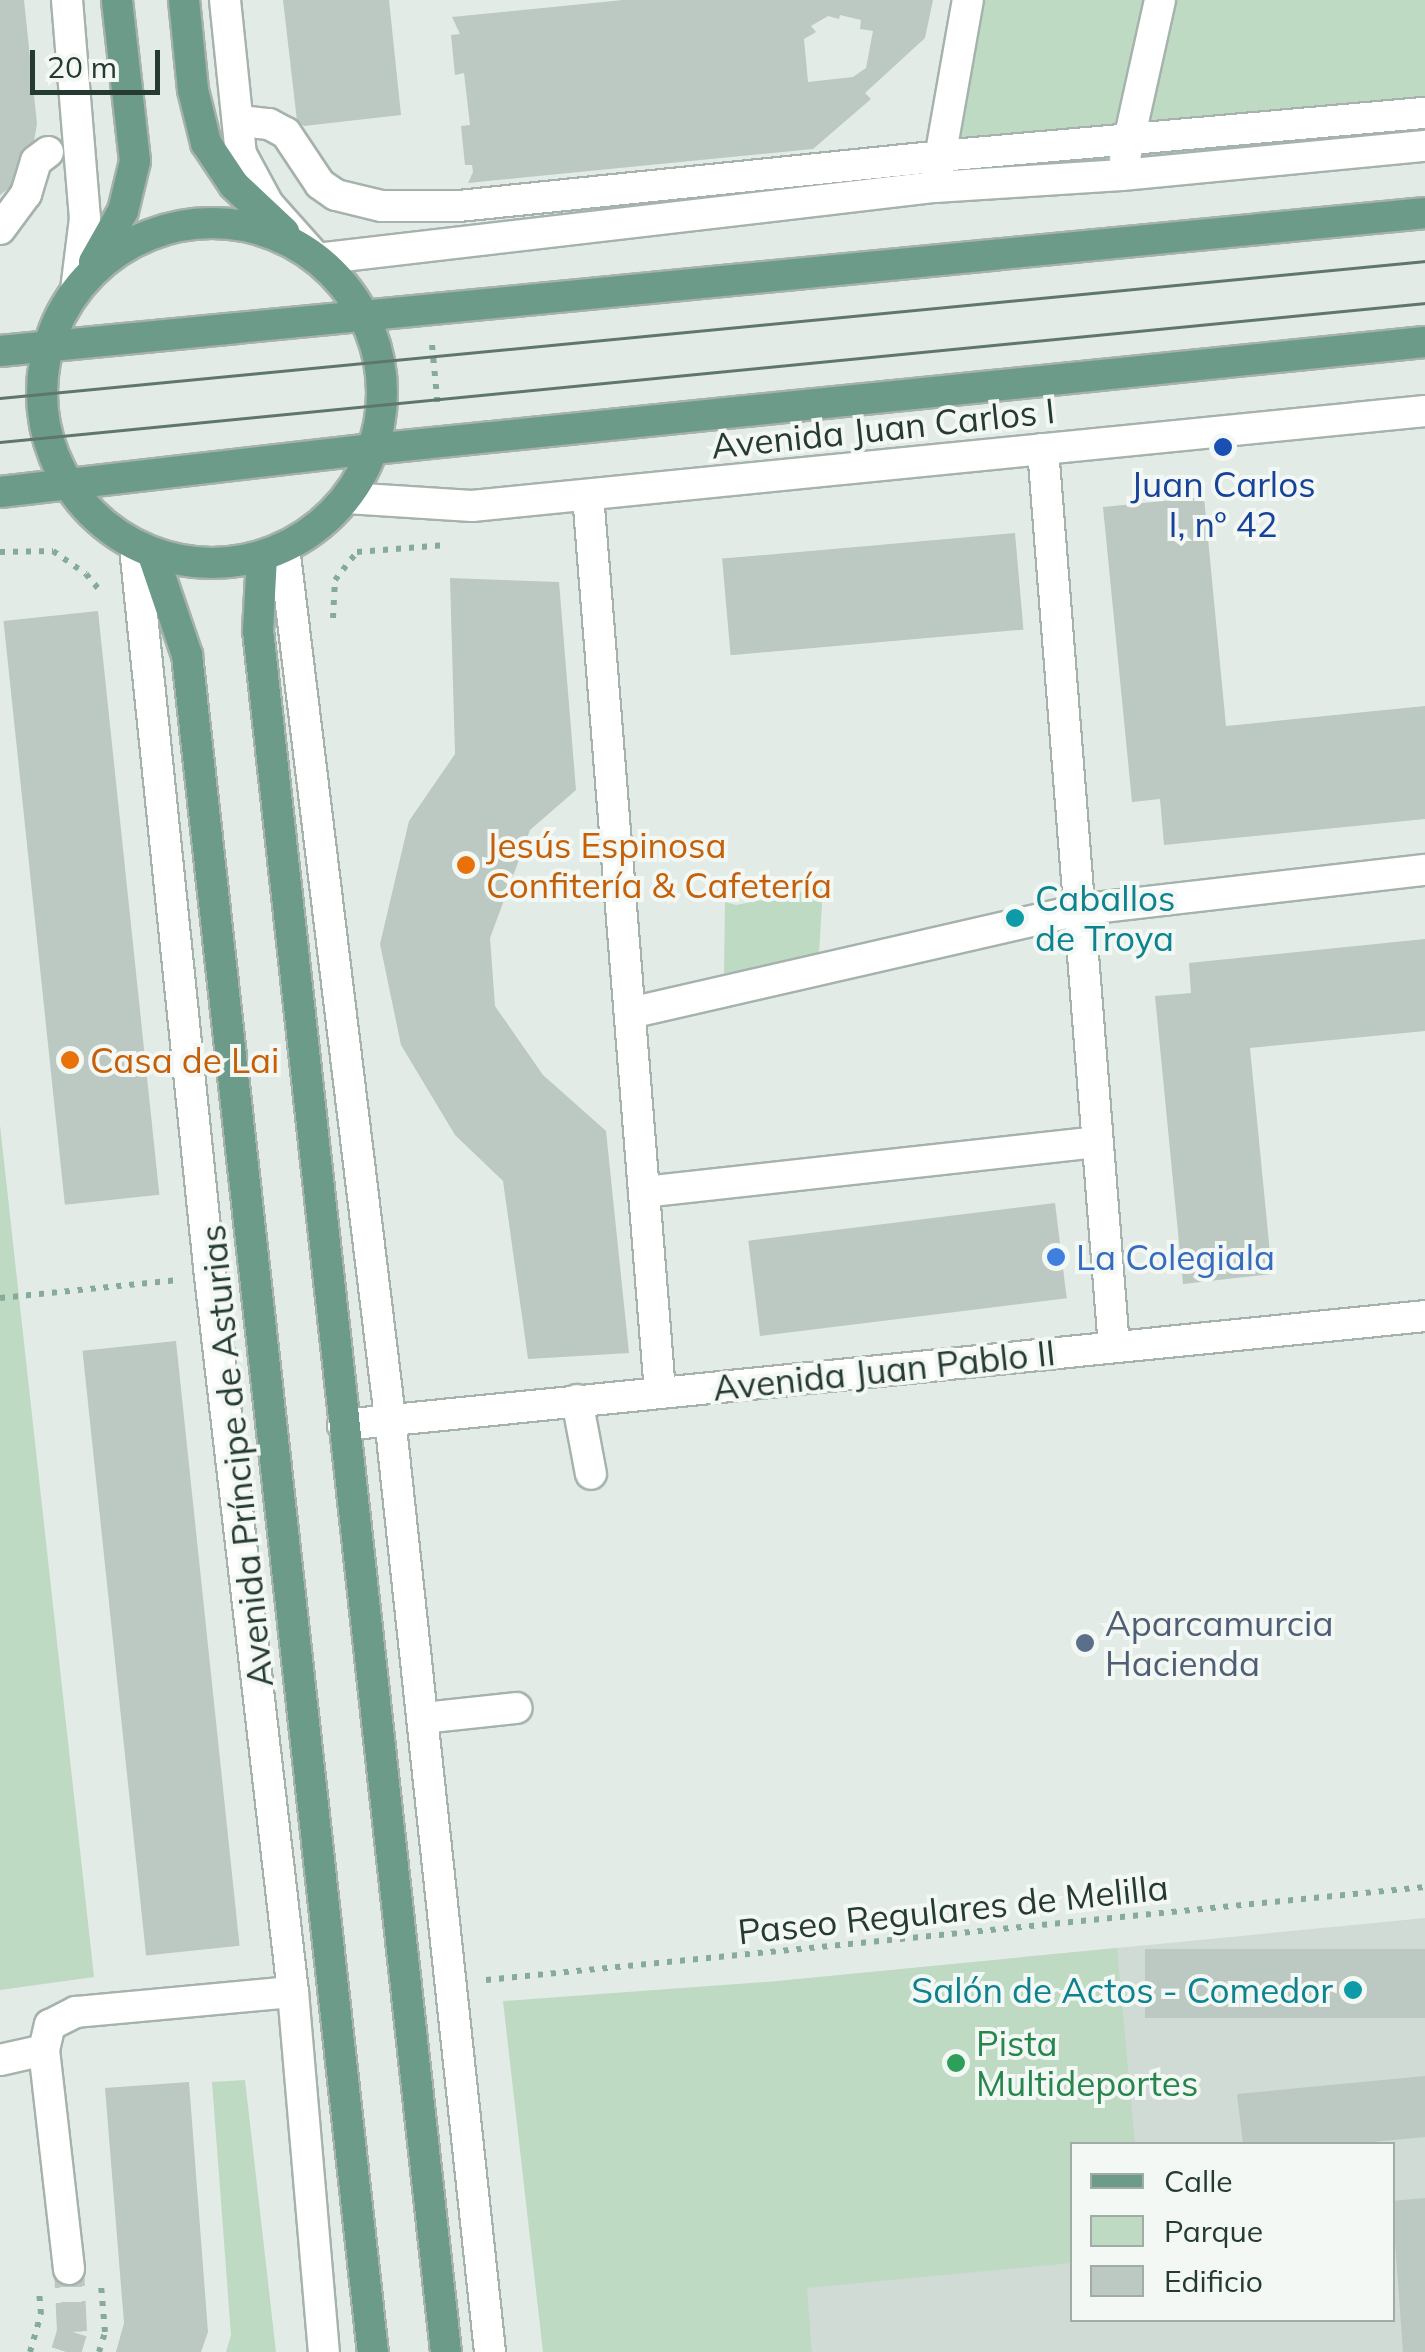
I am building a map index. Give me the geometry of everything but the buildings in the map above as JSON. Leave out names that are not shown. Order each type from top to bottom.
[{"type":"main road","points":[[118,0],[135,161],[132,187],[109,238],[47,346],[44,394],[49,436],[70,485],[108,531],[144,551],[228,566],[306,537],[348,498],[373,448],[384,402],[380,360],[363,314],[317,259],[234,185],[206,143],[193,90],[184,0]]},
{"type":"main road","points":[[0,350],[1425,212]]},
{"type":"main road","points":[[76,290],[104,261],[134,240],[172,226],[231,224],[261,230],[317,259]]},
{"type":"main road","name":"Avenida Juan Carlos I","points":[[0,492],[373,448],[1425,342]]},
{"type":"main road","name":"Avenida Príncipe de Asturias","points":[[144,551],[187,655],[373,2352]]},
{"type":"main road","points":[[273,552],[258,630],[446,2352]]},
{"type":"street","points":[[67,0],[85,218],[76,290]]},
{"type":"street","points":[[225,0],[242,154],[268,204],[317,259],[935,187],[1122,175],[1419,146],[1424,108],[459,206],[381,206],[336,195],[320,184],[286,133],[248,122]]},
{"type":"street","points":[[935,187],[968,0]]},
{"type":"street","points":[[1122,175],[1160,0]]},
{"type":"street","points":[[0,229],[26,194],[36,160],[48,152]]},
{"type":"street","name":"Avenida Juan Carlos I","points":[[348,498],[472,506],[1425,411]]},
{"type":"street","points":[[1043,449],[1114,1347]]},
{"type":"street","points":[[588,495],[660,1392]]},
{"type":"street","points":[[144,551],[210,1276],[293,1992],[324,2352]]},
{"type":"street","points":[[273,552],[293,628],[390,1418],[490,2352]]},
{"type":"street","points":[[630,1013],[1078,910],[1425,870]]},
{"type":"street","points":[[644,1192],[1097,1142]]},
{"type":"street","name":"Avenida Juan Pablo II","points":[[343,1424],[1425,1316]]},
{"type":"street","points":[[576,1400],[591,1474]]},
{"type":"street","points":[[423,1718],[516,1708]]},
{"type":"street","points":[[69,2268],[44,2050],[50,2025],[76,2012],[293,1992]]},
{"type":"street","points":[[0,2060],[44,2050]]},
{"type":"path","points":[[293,628],[332,622],[335,580],[357,552],[450,544]]},
{"type":"path","points":[[0,552],[53,551],[86,574],[105,596]]},
{"type":"path","points":[[0,1298],[210,1276]]},
{"type":"path","name":"Paseo Regulares de Melilla","points":[[485,1980],[1425,1887]]},
{"type":"shaded area","points":[[1425,1918],[1425,2352],[812,2352],[778,1981]]},
{"type":"green space","points":[[968,0],[1425,0],[1425,97],[1413,147],[935,187]]},
{"type":"green space","points":[[823,888],[818,970],[724,973],[725,902],[736,905]]},
{"type":"green space","points":[[0,1125],[94,1977],[0,1990]]},
{"type":"green space","points":[[1117,1948],[1135,2142],[1070,2142],[1070,2263],[807,2288],[812,2352],[543,2352],[503,2001],[778,1981]]},
{"type":"green space","points":[[245,2080],[276,2352],[226,2352],[231,2335],[212,2082]]},
{"type":"tunnel","points":[[66,2352],[72,2332],[69,2269]]},
{"type":"tram line","points":[[0,398],[1425,261]]},
{"type":"tram line","points":[[0,442],[1425,303]]},
{"type":"place","name":"Juan Carlos I, nº 42","points":[[1223,447]]},
{"type":"place","name":"Jesús Espinosa Confitería & Cafetería","points":[[466,865]]},
{"type":"place","name":"Caballos de Troya","points":[[1015,918]]},
{"type":"place","name":"Casa de Lai","points":[[70,1060]]},
{"type":"place","name":"La Colegiala","points":[[1056,1257]]},
{"type":"place","name":"Aparcamurcia Hacienda","points":[[1085,1643]]},
{"type":"place","name":"Salón de Actos - Comedor","points":[[1353,1990]]},
{"type":"place","name":"Pista Multideportes","points":[[956,2063]]}]
